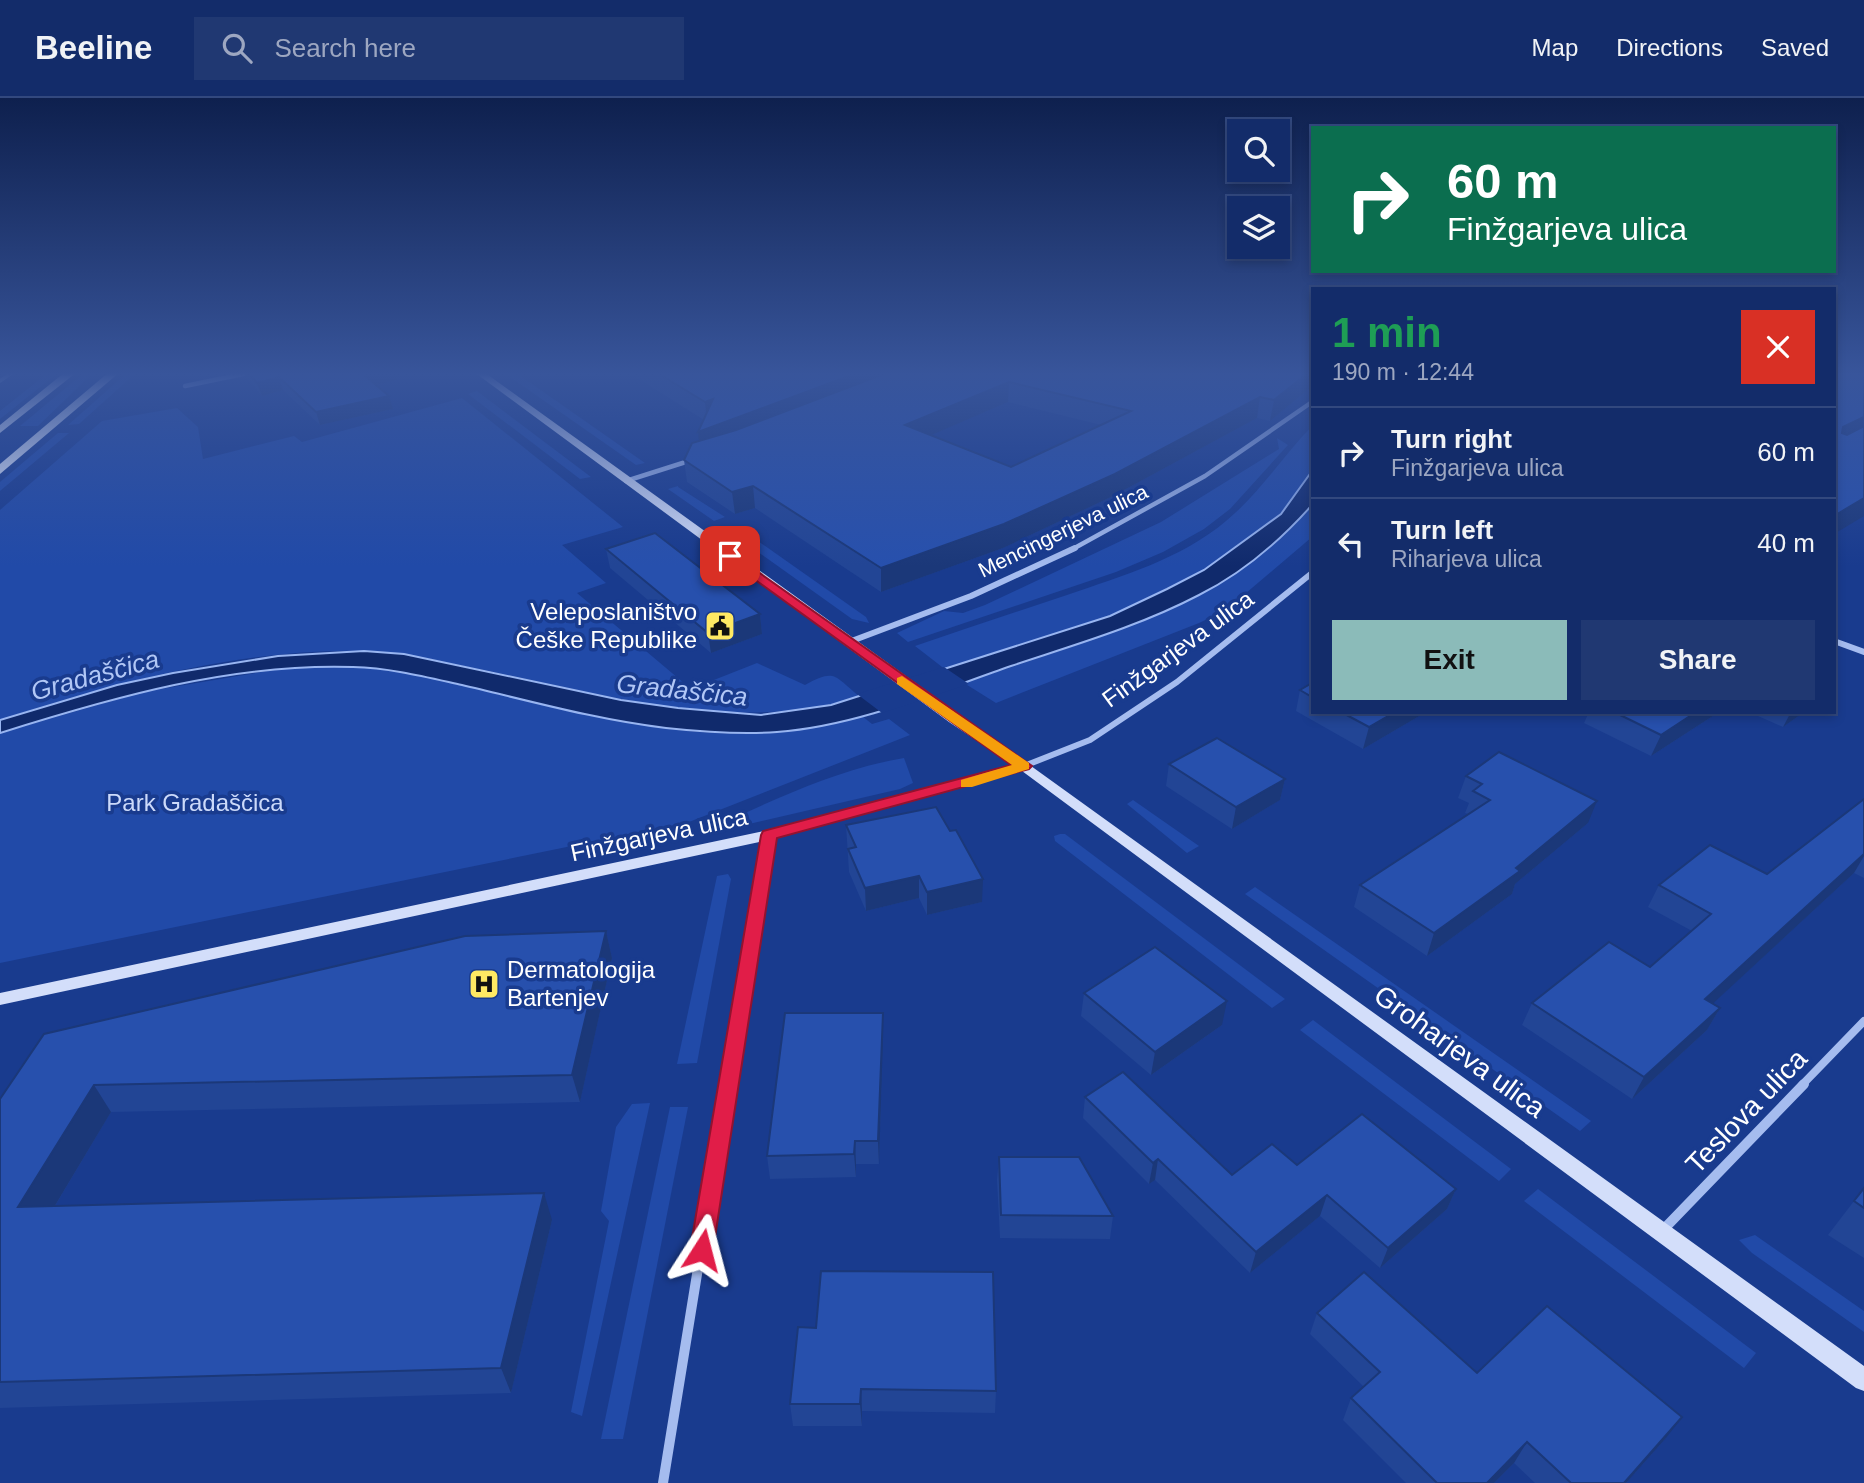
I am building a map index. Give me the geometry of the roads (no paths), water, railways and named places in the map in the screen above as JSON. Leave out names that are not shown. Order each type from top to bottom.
[{"type":"main road","points":[[0,470],[39,437]]},
{"type":"street","name":"Groharjeva ulica","points":[[566,437],[954,719],[1024,766],[1864,1380]]},
{"type":"street","name":"Mencingerjeva ulica","points":[[849,642],[951,603],[1103,532],[1222,467],[1264,437]]},
{"type":"street","points":[[626,481],[698,458]]},
{"type":"street","name":"Finžgarjeva ulica","points":[[0,999],[769,835],[1024,766],[1090,740],[1177,682],[1311,574]]},
{"type":"street","points":[[1836,642],[1864,652]]},
{"type":"street","points":[[663,1483],[769,835]]},
{"type":"street","name":"Teslova ulica","points":[[1661,1232],[1864,1021]]},
{"type":"place","name":"Veleposlaništvo Češke Republike","points":[[720,626]]},
{"type":"place","name":"Dermatologija Bartenjev","points":[[484,984]]},
{"type":"water label","name":"Gradaščica","points":[[95,675]]},
{"type":"water label","name":"Gradaščica","points":[[682,690]]},
{"type":"park label","name":"Park Gradaščica","points":[[195,803]]}]
